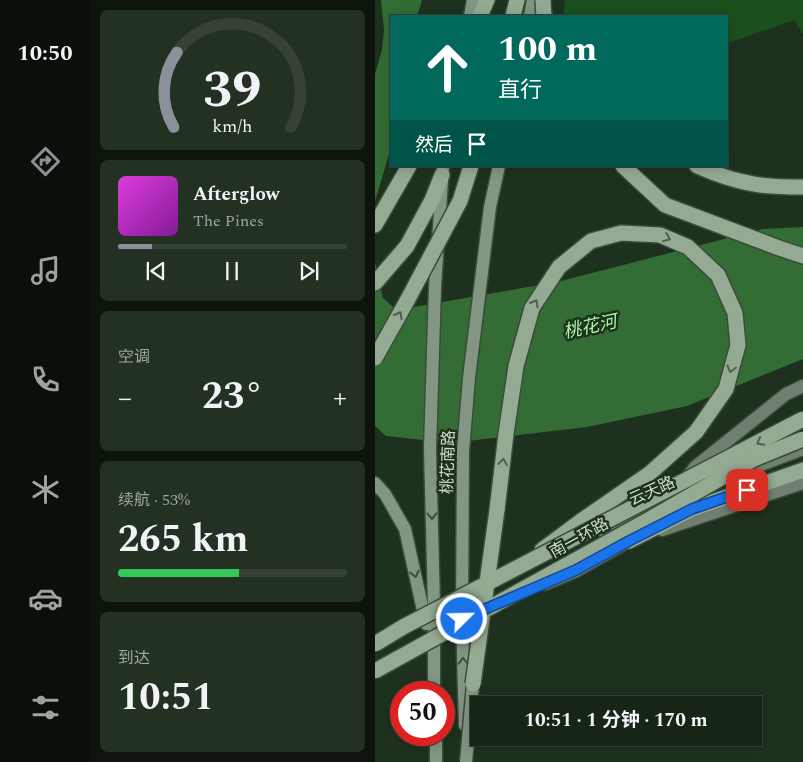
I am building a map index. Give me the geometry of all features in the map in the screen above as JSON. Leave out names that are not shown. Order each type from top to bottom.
[{"type":"highway","points":[[513,15],[517,0]]},
{"type":"highway","points":[[539,0],[544,15]]},
{"type":"highway","points":[[543,0],[544,15]]},
{"type":"highway","points":[[375,225],[408,167]]},
{"type":"highway","points":[[375,358],[459,201],[471,167]]},
{"type":"highway","points":[[624,167],[665,205],[803,256]]},
{"type":"highway","points":[[699,167],[749,184],[803,187]]},
{"type":"highway","points":[[375,283],[407,246],[432,200],[443,170]]},
{"type":"highway","points":[[473,684],[516,366],[532,308],[559,267],[591,242],[621,234],[660,235],[688,247],[718,275],[735,313],[738,345],[726,389],[695,432],[649,474],[518,568]]},
{"type":"highway","name":"南一环路","points":[[375,644],[403,627],[803,420]]},
{"type":"highway","name":"南一环路","points":[[375,671],[754,459],[803,439]]},
{"type":"highway","points":[[629,541],[692,509],[803,470]]},
{"type":"main road","points":[[530,15],[533,0]]},
{"type":"main road","points":[[471,15],[482,5]]},
{"type":"main road","name":"桃花南路","points":[[467,762],[462,619],[463,451],[469,378],[490,206],[499,167]]},
{"type":"main road","name":"桃花南路","points":[[435,681],[430,449],[435,287],[443,170]]},
{"type":"main road","points":[[671,498],[695,467],[786,394],[803,386]]},
{"type":"main road","name":"云天路","points":[[434,606],[520,570],[671,498],[803,449]]},
{"type":"main road","points":[[375,483],[385,494],[405,529],[434,659]]},
{"type":"main road","points":[[434,630],[576,570],[629,541],[803,483]]},
{"type":"main road","points":[[375,636],[403,627]]},
{"type":"main road","points":[[467,762],[473,684]]},
{"type":"main road","points":[[435,746],[436,762]]},
{"type":"shaded area","points":[[565,0],[803,0],[803,34],[794,20],[728,43],[728,15],[563,15]]},
{"type":"water","points":[[381,0],[422,0],[417,15],[390,15],[390,151],[375,201],[375,74],[382,50],[384,30]]},
{"type":"water","name":"桃花河","points":[[803,227],[803,359],[687,406],[587,427],[451,443],[386,436],[375,426],[375,262],[383,298],[393,307],[408,308],[557,282],[763,229]]},
{"type":"route","points":[[462,619],[576,570],[692,509],[747,490]]}]
